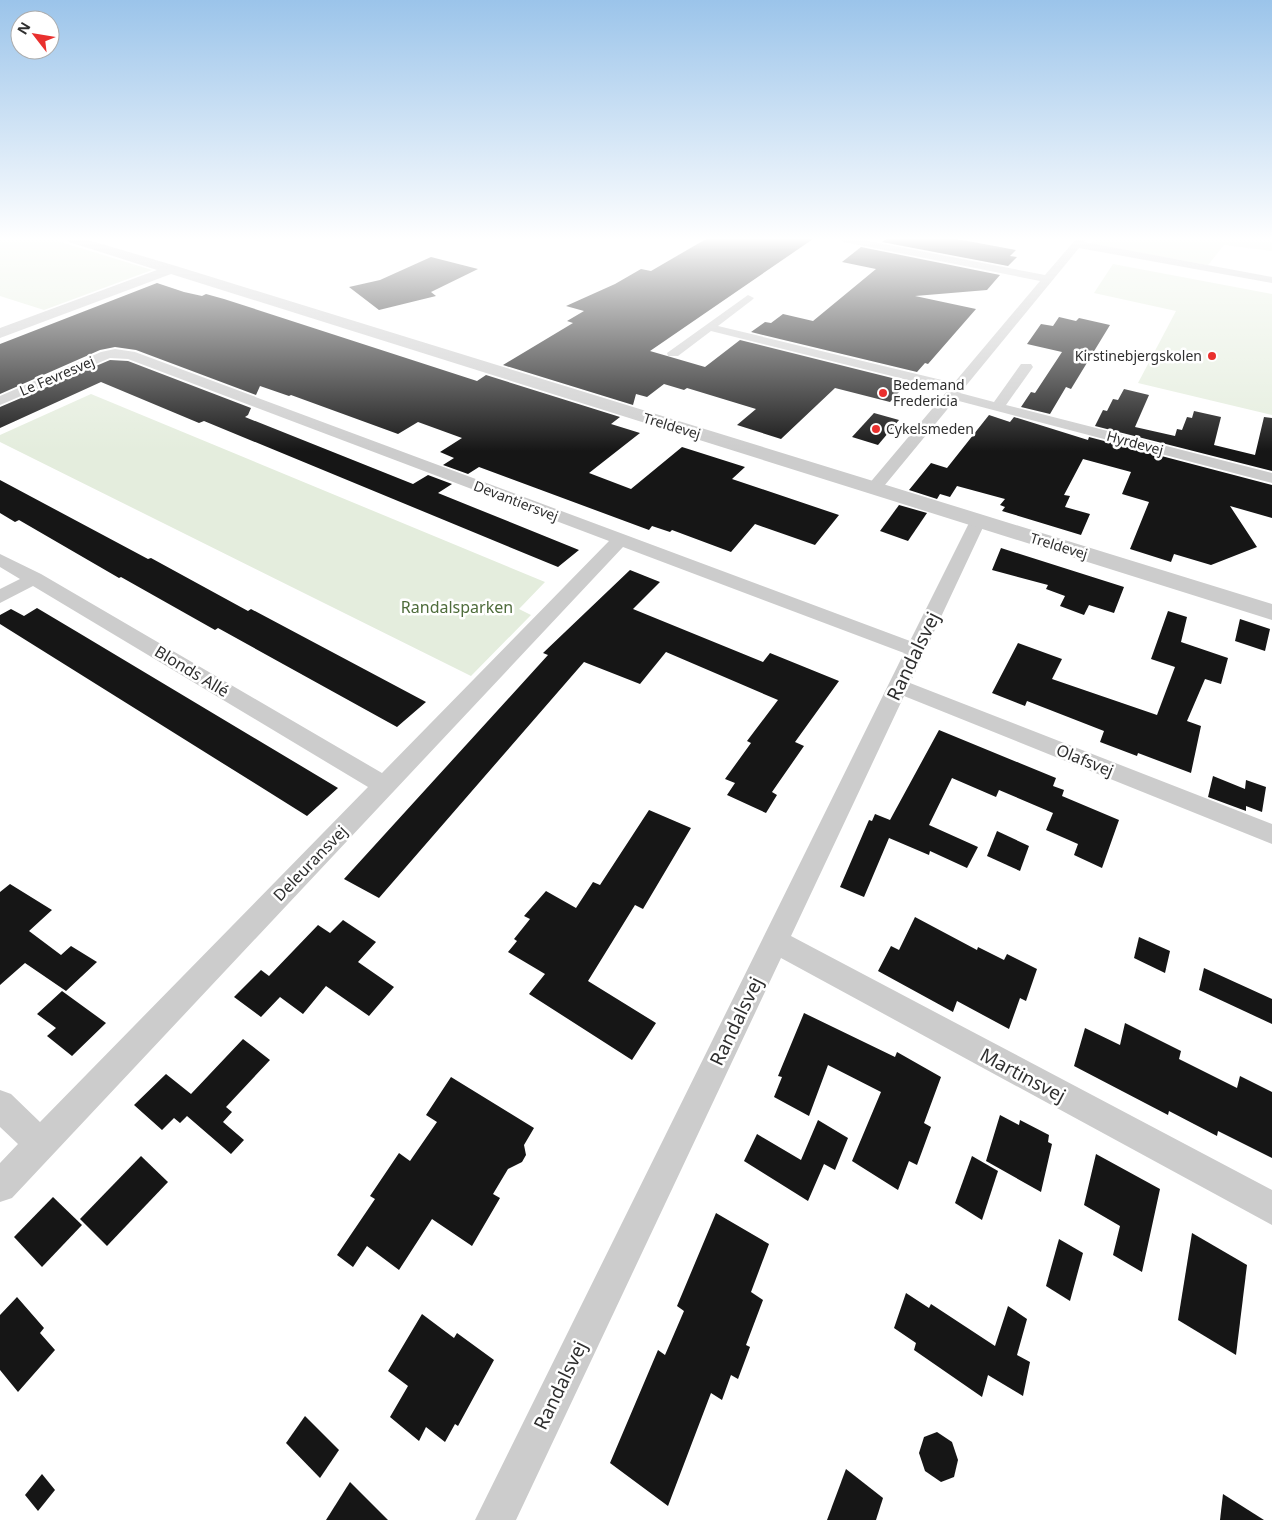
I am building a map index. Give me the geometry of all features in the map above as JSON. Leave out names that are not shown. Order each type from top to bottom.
[{"type":"street","points":[[0,333],[62,310]]},
{"type":"street","name":"Treldevej","points":[[303,310],[1272,612]]},
{"type":"street","points":[[673,353],[732,310]]},
{"type":"street","points":[[874,488],[1022,310]]},
{"type":"street","name":"Hyrdevej","points":[[708,327],[954,391],[997,407],[1272,478]]},
{"type":"street","name":"Le Fevresvej","points":[[0,401],[115,353]]},
{"type":"street","name":"Devantiersvej","points":[[115,353],[130,355],[915,650]]},
{"type":"street","points":[[997,407],[1026,366]]},
{"type":"street","name":"Randalsvej","points":[[495,1520],[978,521]]},
{"type":"street","name":"Deleuransvej","points":[[0,1186],[620,540]]},
{"type":"street","name":"Blonds Allé","points":[[0,559],[384,785]]},
{"type":"street","points":[[0,597],[34,578]]},
{"type":"street","name":"Olafsvej","points":[[898,686],[1272,834]]},
{"type":"street","name":"Martinsvej","points":[[775,941],[1272,1208]]},
{"type":"street","points":[[0,1105],[40,1144]]},
{"type":"green space","points":[[1171,310],[1272,310],[1272,415],[1138,383],[1176,311]]},
{"type":"green space","name":"Randalsparken","points":[[91,394],[545,582],[519,609],[531,615],[471,676],[0,442],[0,435]]},
{"type":"building","points":[[88,310],[258,310],[477,381],[486,375],[620,417],[611,424],[640,433],[589,473],[631,489],[682,447],[745,467],[732,479],[839,515],[815,545],[755,524],[731,552],[672,530],[670,532],[652,526],[649,530],[479,467],[468,474],[443,465],[454,458],[440,452],[462,438],[418,422],[398,434],[291,395],[289,396],[260,386],[256,395],[136,350],[115,347],[100,350],[0,394],[0,344]]},
{"type":"building","points":[[580,310],[710,310],[650,351],[705,367],[740,340],[908,382],[890,402],[835,388],[781,439],[737,425],[756,409],[687,388],[684,390],[664,384],[647,397],[636,394],[633,405],[503,365],[573,323],[567,321],[584,311]]},
{"type":"building","points":[[826,310],[975,310],[928,364],[925,363],[917,372],[751,332],[765,322],[771,323],[783,314],[813,321]]},
{"type":"building","points":[[1059,317],[1076,321],[1079,318],[1110,325],[1071,389],[1066,387],[1050,414],[1021,407],[1031,392],[1035,393],[1062,352],[1027,344],[1041,324],[1053,326]]},
{"type":"building","points":[[110,360],[128,361],[251,408],[245,417],[413,484],[428,475],[452,484],[438,493],[579,550],[558,567],[204,421],[199,423],[101,382],[0,428],[0,407]]},
{"type":"building","points":[[1124,389],[1149,395],[1135,427],[1175,436],[1177,429],[1182,430],[1187,417],[1192,418],[1194,411],[1221,417],[1214,445],[1255,455],[1264,417],[1272,418],[1272,471],[1095,426],[1103,410],[1107,411],[1113,399],[1118,400]]},
{"type":"building","name":"Cykelsmeden","points":[[874,413],[899,420],[878,445],[852,437]]},
{"type":"building","points":[[989,415],[1010,422],[1014,417],[1088,440],[1089,437],[1272,485],[1272,518],[1230,506],[1257,547],[1211,565],[1174,554],[1171,562],[1130,549],[1149,502],[1122,494],[1131,472],[1083,459],[1064,495],[1070,496],[1065,507],[1090,514],[1081,535],[1002,511],[1005,507],[1000,505],[1005,499],[957,486],[950,497],[940,494],[937,499],[909,490],[931,463],[947,468]]},
{"type":"building","points":[[0,480],[148,559],[151,558],[248,611],[251,609],[426,702],[397,727],[218,628],[215,630],[121,577],[119,578],[19,520],[15,522],[0,513]]},
{"type":"building","points":[[899,505],[927,513],[908,541],[880,531]]},
{"type":"building","points":[[1001,548],[1124,587],[1114,613],[1089,605],[1084,615],[1060,606],[1065,596],[1046,589],[1048,585],[992,570]]},
{"type":"building","points":[[630,570],[660,582],[633,609],[763,662],[770,653],[839,681],[795,742],[804,746],[772,792],[777,795],[766,813],[727,795],[735,783],[725,779],[751,743],[747,741],[778,700],[666,652],[640,684],[584,662],[379,898],[344,879],[548,655],[543,653]]},
{"type":"building","points":[[37,608],[338,788],[307,816],[0,624],[0,615],[11,609],[24,616]]},
{"type":"building","points":[[1168,611],[1187,617],[1181,642],[1228,658],[1221,684],[1205,679],[1187,721],[1201,726],[1191,773],[1138,753],[1137,756],[1100,742],[1104,731],[1027,701],[1025,706],[992,693],[1018,643],[1062,659],[1052,679],[1157,715],[1175,667],[1151,659]]},
{"type":"building","points":[[1240,619],[1270,629],[1265,651],[1235,641]]},
{"type":"building","points":[[939,730],[1056,778],[1053,786],[1064,790],[1062,796],[1119,820],[1102,868],[1074,855],[1078,844],[1046,830],[1053,813],[999,790],[996,797],[952,778],[929,825],[978,847],[967,868],[930,851],[929,855],[889,838],[864,897],[840,887],[869,820],[872,821],[875,814],[890,820]]},
{"type":"building","points":[[1213,776],[1245,789],[1246,780],[1266,787],[1262,812],[1246,806],[1246,811],[1208,797]]},
{"type":"building","points":[[649,810],[691,828],[643,909],[635,905],[588,981],[656,1023],[632,1060],[529,994],[545,974],[508,952],[517,941],[514,939],[530,919],[524,916],[546,891],[576,908],[593,882],[600,885]]},
{"type":"building","points":[[997,831],[1029,846],[1020,871],[987,856]]},
{"type":"building","points":[[10,884],[52,910],[29,931],[61,955],[71,946],[97,962],[66,991],[25,963],[0,985],[0,892]]},
{"type":"building","points":[[915,917],[977,950],[978,947],[1004,960],[1007,954],[1037,969],[1026,1001],[1020,998],[1009,1029],[957,1001],[953,1012],[878,971],[891,946],[899,950]]},
{"type":"building","points":[[343,920],[376,942],[358,962],[394,987],[369,1016],[326,986],[303,1014],[280,997],[261,1017],[234,997],[261,970],[269,976],[318,925],[330,933]]},
{"type":"building","points":[[1139,937],[1170,951],[1165,973],[1134,958]]},
{"type":"building","points":[[1204,968],[1272,999],[1272,1024],[1199,990]]},
{"type":"building","points":[[62,991],[106,1023],[72,1056],[47,1036],[56,1028],[37,1014]]},
{"type":"building","points":[[804,1013],[895,1057],[897,1052],[941,1077],[924,1123],[931,1127],[917,1165],[909,1161],[898,1190],[852,1161],[881,1092],[828,1065],[809,1116],[774,1097],[782,1077],[778,1076]]},
{"type":"building","points":[[1125,1023],[1181,1051],[1179,1059],[1237,1088],[1240,1076],[1272,1092],[1272,1158],[1218,1131],[1217,1136],[1169,1111],[1168,1115],[1074,1066],[1085,1028],[1120,1045]]},
{"type":"building","points":[[243,1039],[270,1060],[226,1107],[232,1112],[223,1122],[244,1140],[231,1154],[187,1116],[180,1123],[174,1118],[162,1130],[134,1105],[166,1074],[191,1094]]},
{"type":"building","points":[[451,1077],[534,1128],[524,1145],[526,1155],[522,1162],[508,1169],[493,1194],[500,1198],[472,1246],[432,1219],[399,1270],[367,1246],[353,1267],[337,1255],[375,1199],[370,1196],[399,1153],[410,1161],[437,1122],[426,1115]]},
{"type":"building","points":[[1000,1115],[1019,1125],[1020,1120],[1049,1135],[1048,1142],[1052,1144],[1041,1192],[986,1161]]},
{"type":"building","points":[[818,1120],[848,1138],[835,1170],[824,1164],[808,1201],[744,1161],[757,1134],[801,1160]]},
{"type":"building","points":[[1096,1154],[1160,1189],[1142,1272],[1113,1255],[1120,1226],[1084,1205]]},
{"type":"building","points":[[141,1156],[168,1182],[107,1246],[80,1219]]},
{"type":"building","points":[[972,1156],[998,1171],[982,1220],[955,1203]]},
{"type":"building","points":[[53,1197],[82,1225],[42,1267],[14,1237]]},
{"type":"building","points":[[716,1213],[769,1244],[751,1292],[763,1300],[746,1345],[750,1347],[738,1379],[731,1375],[722,1400],[711,1393],[668,1506],[610,1463],[658,1350],[665,1355],[684,1311],[677,1306]]},
{"type":"building","points":[[1192,1233],[1247,1265],[1236,1355],[1178,1320]]},
{"type":"building","points":[[1059,1239],[1083,1253],[1070,1301],[1046,1286]]},
{"type":"building","points":[[906,1293],[929,1308],[931,1304],[995,1346],[1008,1306],[1027,1319],[1017,1355],[1030,1362],[1023,1396],[988,1375],[982,1397],[914,1350],[916,1343],[894,1328]]},
{"type":"building","points":[[17,1297],[44,1328],[40,1333],[55,1350],[18,1392],[0,1370],[0,1315]]},
{"type":"building","points":[[422,1314],[454,1338],[457,1333],[494,1360],[458,1426],[455,1424],[445,1442],[426,1427],[419,1441],[390,1417],[408,1386],[388,1371]]},
{"type":"building","points":[[305,1416],[339,1450],[320,1478],[286,1443]]},
{"type":"building","points":[[937,1432],[952,1442],[958,1460],[954,1477],[941,1482],[925,1471],[919,1453],[924,1437]]},
{"type":"building","points":[[846,1469],[883,1498],[876,1520],[827,1520]]},
{"type":"building","points":[[42,1474],[55,1490],[38,1511],[25,1495]]},
{"type":"building","points":[[350,1482],[388,1520],[326,1520]]},
{"type":"building","points":[[1223,1494],[1264,1520],[1220,1520]]},
{"type":"place","name":"Kirstinebjergskolen","points":[[1212,356]]},
{"type":"place","name":"Bedemand Fredericia","points":[[883,393]]},
{"type":"place","name":"Cykelsmeden","points":[[876,429]]}]
